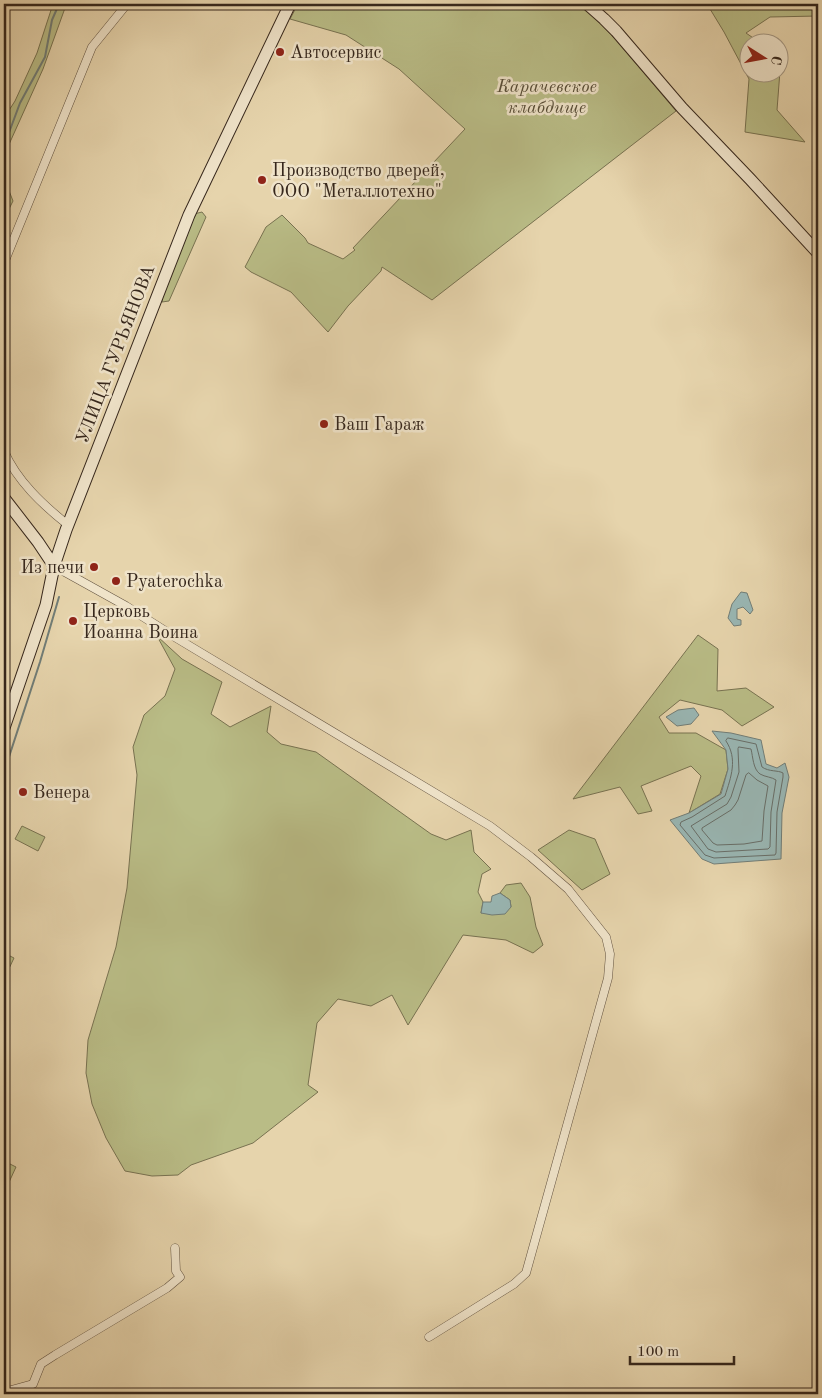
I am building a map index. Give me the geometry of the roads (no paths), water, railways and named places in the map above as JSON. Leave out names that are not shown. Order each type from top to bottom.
[{"type":"street","points":[[4,263],[92,46],[127,4]]},
{"type":"street","name":"УЛИЦА ГУРЬЯНОВА","points":[[4,728],[46,605],[54,566],[68,525],[189,215],[290,4]]},
{"type":"street","points":[[587,4],[616,31],[682,108],[818,253]]},
{"type":"street","points":[[4,451],[6,458],[28,489],[68,525]]},
{"type":"street","points":[[4,498],[54,566],[143,616],[178,639],[490,826],[531,857],[568,889],[606,937],[610,954],[608,978],[526,1273],[514,1284],[429,1338]]},
{"type":"street","points":[[4,1392],[33,1384],[41,1364],[167,1288],[180,1277],[176,1271],[175,1248]]},
{"type":"water","points":[[741,592],[747,593],[753,610],[750,614],[743,607],[737,609],[737,619],[741,620],[741,625],[734,626],[728,618],[732,604]]},
{"type":"water","points":[[694,708],[699,715],[691,724],[677,726],[666,717],[678,710]]},
{"type":"water","points":[[712,731],[761,740],[766,764],[777,768],[785,763],[789,777],[782,813],[781,859],[714,864],[702,859],[670,820],[689,813],[721,794],[728,769],[726,750]]},
{"type":"water","points":[[500,893],[510,900],[511,907],[505,914],[492,915],[481,913],[483,902],[491,902],[492,896]]},
{"type":"waterway","points":[[4,146],[20,103],[45,57],[52,20],[59,4]]},
{"type":"waterway","points":[[738,4],[818,4]]},
{"type":"waterway","points":[[6,766],[59,597]]},
{"type":"railway","points":[[638,1394],[706,1391],[818,1392]]},
{"type":"place","name":"Автосервис","points":[[280,52]]},
{"type":"place","name":"Производство дверей, ООО \"Металлотехно\"","points":[[262,180]]},
{"type":"place","name":"Ваш Гараж","points":[[324,424]]},
{"type":"place","name":"Из печи","points":[[94,567]]},
{"type":"place","name":"Pyaterochka","points":[[116,581]]},
{"type":"place","name":"Церковь Иоанна Воина","points":[[73,621]]},
{"type":"place","name":"Венера","points":[[23,792]]},
{"type":"park label","name":"Карачевское клабдище","points":[[547,96]]}]
